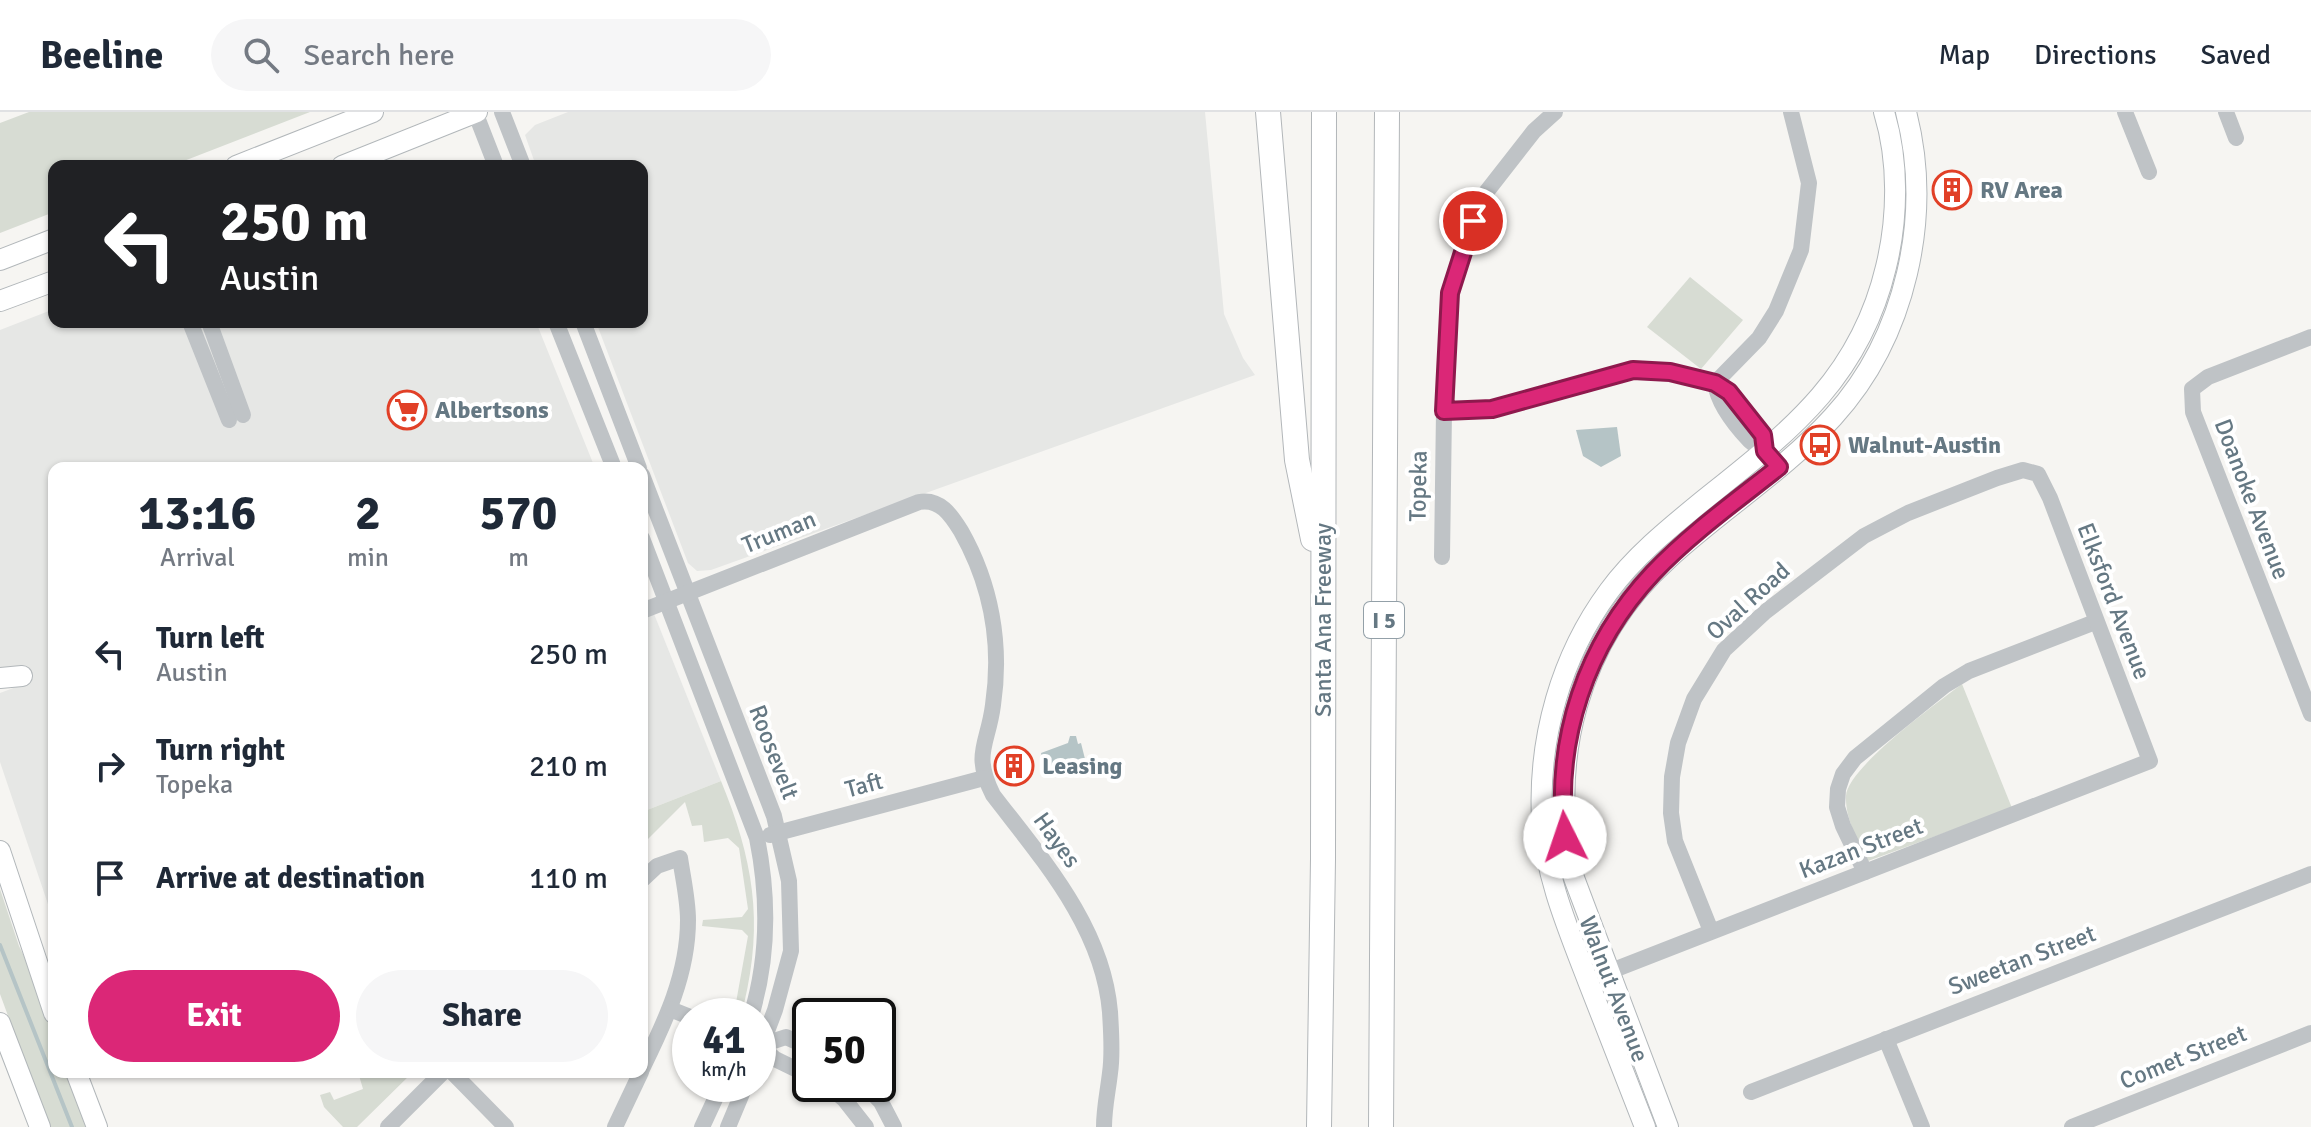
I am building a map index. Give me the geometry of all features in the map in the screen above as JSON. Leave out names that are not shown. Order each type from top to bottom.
[{"type":"highway","points":[[1268,112],[1297,460],[1323,593]]},
{"type":"highway","name":"Santa Ana Freeway","points":[[1319,1127],[1323,859],[1324,112]]},
{"type":"highway","name":"I 5","points":[[1381,1127],[1387,112]]},
{"type":"main road","points":[[251,160],[373,112]]},
{"type":"main road","points":[[357,160],[476,112]]},
{"type":"main road","name":"Walnut Avenue","points":[[1668,1127],[1598,976],[1559,905],[1542,822],[1542,773],[1550,721],[1581,636],[1609,590],[1659,537],[1804,416],[1837,378],[1858,343],[1878,298],[1890,254],[1895,200],[1892,150],[1884,112]]},
{"type":"main road","name":"Walnut Avenue","points":[[1645,1127],[1598,976],[1571,865],[1564,825],[1563,784],[1567,744],[1581,690],[1596,653],[1625,606],[1669,557],[1817,434],[1848,398],[1877,354],[1895,314],[1909,264],[1916,213],[1914,156],[1906,112]]},
{"type":"main road","points":[[0,260],[48,241]]},
{"type":"main road","points":[[0,301],[48,283]]},
{"type":"main road","points":[[1609,590],[1625,606]]},
{"type":"main road","points":[[0,678],[22,676]]},
{"type":"main road","points":[[1,855],[48,995]]},
{"type":"main road","points":[[0,1023],[40,1127]]},
{"type":"main road","points":[[78,1078],[97,1127]]},
{"type":"street","points":[[476,112],[494,160]]},
{"type":"street","points":[[502,112],[521,160]]},
{"type":"street","name":"Topeka","points":[[1442,557],[1444,411],[1450,293],[1484,195],[1534,131],[1555,112]]},
{"type":"street","points":[[1715,383],[1759,338],[1776,311],[1801,250],[1809,183],[1791,112]]},
{"type":"street","points":[[2125,112],[2149,172]]},
{"type":"street","points":[[2226,112],[2236,138]]},
{"type":"street","points":[[193,328],[236,417],[211,328]]},
{"type":"street","points":[[558,328],[612,462]]},
{"type":"street","points":[[585,328],[637,462]]},
{"type":"street","name":"Doanoke Avenue","points":[[2311,337],[2208,377],[2192,389],[2193,412],[2311,714]]},
{"type":"street","points":[[576,374],[600,364]]},
{"type":"street","points":[[1444,411],[1492,409],[1633,370],[1670,372],[1715,383]]},
{"type":"street","points":[[1715,383],[1717,398],[1729,414],[1751,442],[1765,451],[1779,467]]},
{"type":"street","name":"Elksford Avenue","points":[[2023,470],[2038,474],[2050,498],[2150,761]]},
{"type":"street","name":"Oval Road","points":[[1711,931],[1675,841],[1671,813],[1672,777],[1678,743],[1694,699],[1724,650],[1765,612],[1864,536],[1908,513],[2023,470]]},
{"type":"street","name":"Roosevelt","points":[[648,491],[779,833],[789,881],[791,951],[776,1006]]},
{"type":"street","name":"Truman","points":[[648,609],[919,502],[935,502],[951,517],[973,552],[992,610],[995,638],[993,704],[982,746],[984,778]]},
{"type":"street","name":"Roosevelt","points":[[648,553],[757,838],[762,863],[766,930],[756,998]]},
{"type":"street","points":[[1865,872],[1837,807],[1843,774],[1855,758],[1944,686],[1969,671],[2095,622]]},
{"type":"street","name":"Kazan Street","points":[[1598,976],[2150,761]]},
{"type":"street","name":"Taft","points":[[757,838],[984,778]]},
{"type":"street","name":"Hayes","points":[[984,778],[1072,904],[1091,939],[1105,980],[1110,1010],[1111,1069],[1104,1127]]},
{"type":"street","points":[[648,874],[657,866],[680,858],[688,921],[679,983],[648,1056]]},
{"type":"street","name":"Sweetan Street","points":[[1751,1092],[2311,874]]},
{"type":"street","name":"Comet Street","points":[[2072,1127],[2311,1033]]},
{"type":"street","points":[[1886,1039],[1922,1127]]},
{"type":"street","points":[[388,1127],[437,1078]]},
{"type":"street","points":[[458,1078],[506,1127]]},
{"type":"street","points":[[615,1127],[638,1078]]},
{"type":"street","points":[[702,1127],[714,1102]]},
{"type":"street","points":[[728,1127],[738,1102]]},
{"type":"street","points":[[846,1102],[866,1127]]},
{"type":"street","points":[[881,1102],[894,1127]]},
{"type":"shaded area","points":[[29,112],[310,112],[186,160],[48,160],[48,214],[0,233],[0,123]]},
{"type":"shaded area","points":[[568,112],[1205,112],[1224,314],[1243,358],[1255,375],[711,570],[697,571],[688,563],[598,328],[648,328],[648,160],[534,160],[525,135],[535,125]]},
{"type":"shaded area","points":[[1690,277],[1743,320],[1701,369],[1647,327]]},
{"type":"shaded area","points":[[48,311],[48,328],[538,328],[593,462],[48,462],[48,904],[0,762],[0,693],[16,687],[0,688],[0,330]]},
{"type":"shaded area","points":[[1617,427],[1621,456],[1601,467],[1583,456],[1576,430]]},
{"type":"shaded area","points":[[648,599],[721,781],[648,810]]},
{"type":"shaded area","points":[[1962,684],[2012,808],[1868,861],[1848,813],[1846,796],[1850,784],[1877,753]]},
{"type":"shaded area","points":[[1070,736],[1076,736],[1078,744],[1081,743],[1085,772],[1080,774],[1075,768],[1063,771],[1062,768],[1046,773],[1041,753],[1068,743]]},
{"type":"shaded area","points":[[721,781],[741,837],[752,891],[753,945],[745,998],[737,998],[748,936],[742,930],[702,926],[703,920],[742,917],[748,909],[739,848],[728,838],[704,842],[702,825],[692,826],[685,802],[648,839],[648,810]]},
{"type":"shaded area","points":[[0,889],[19,946],[48,1014],[48,1078],[72,1078],[91,1127],[49,1127],[0,994]]},
{"type":"shaded area","points":[[360,1078],[407,1078],[357,1127],[343,1127],[324,1107],[320,1095],[330,1092],[334,1100],[363,1089]]},
{"type":"waterway","points":[[0,945],[48,1066]]},
{"type":"waterway","points":[[53,1078],[72,1127]]},
{"type":"place","name":"RV Area","points":[[1952,190]]},
{"type":"place","name":"Albertsons","points":[[407,410]]},
{"type":"place","name":"Walnut-Austin","points":[[1820,445]]},
{"type":"place","name":"Leasing","points":[[1014,766]]},
{"type":"route","points":[[1473,221],[1450,293],[1444,411],[1492,409],[1633,370],[1670,372],[1715,383],[1729,392],[1763,435],[1765,451],[1779,467],[1660,566],[1608,631],[1586,677],[1570,731],[1563,784],[1565,837]]}]
